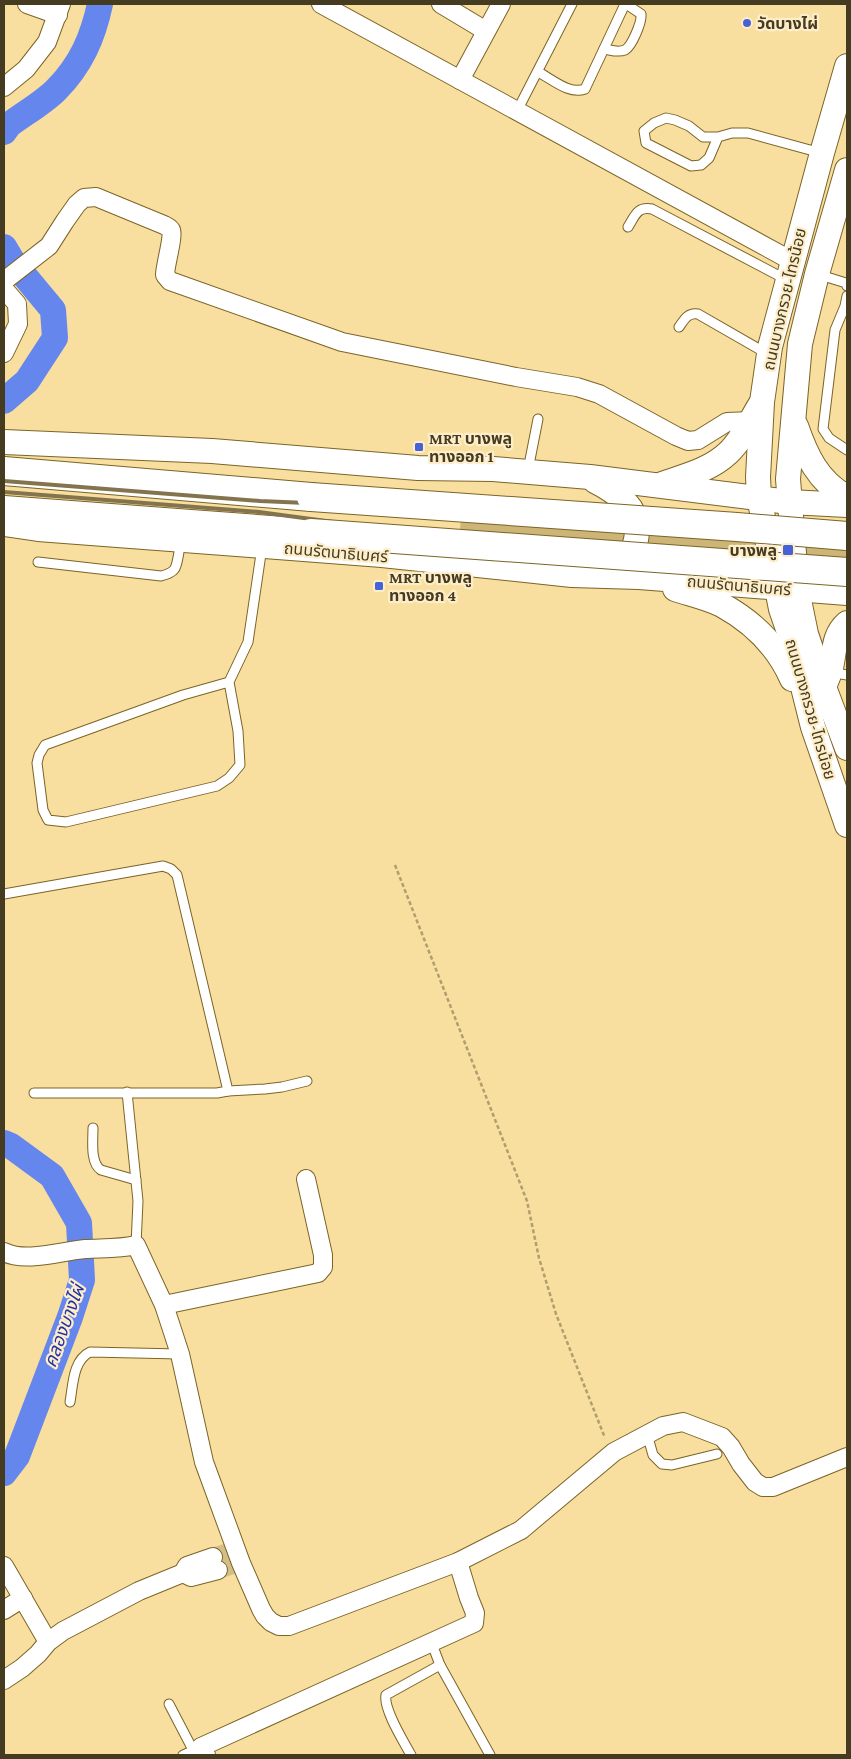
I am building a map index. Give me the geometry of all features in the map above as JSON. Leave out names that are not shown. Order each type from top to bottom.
[{"type":"main road","name":"ถนนบางกรวย-ไทรน้อย","points":[[847,66],[790,270],[769,354],[758,419],[759,497],[787,589],[806,634],[834,678],[847,748]]},
{"type":"main road","name":"ถนนบางกรวย-ไทรน้อย","points":[[847,170],[817,274],[800,344],[788,479],[787,589],[813,726],[847,825]]},
{"type":"main road","points":[[658,486],[708,467],[729,452],[758,419],[793,429],[818,474],[832,488],[847,497]]},
{"type":"main road","points":[[4,427],[236,443],[249,454]]},
{"type":"main road","points":[[4,442],[249,454],[418,468],[493,469],[590,477],[789,502],[847,505]]},
{"type":"main road","points":[[4,470],[311,497],[737,526],[847,536]]},
{"type":"main road","points":[[590,477],[614,492],[628,505],[636,519],[637,541],[634,551],[622,566],[608,575],[590,576]]},
{"type":"main road","name":"ถนนรัตนาธิเบศร์","points":[[4,510],[847,572]]},
{"type":"main road","name":"ถนนรัตนาธิเบศร์","points":[[4,524],[38,529],[382,555],[590,576],[639,577],[847,593]]},
{"type":"main road","points":[[4,537],[230,557],[252,545]]},
{"type":"main road","points":[[639,577],[721,604],[749,622],[769,642],[786,664],[813,726]]},
{"type":"main road","points":[[834,678],[834,642],[847,623]]},
{"type":"street","points":[[4,87],[26,70],[47,42],[60,9],[27,4]]},
{"type":"street","points":[[321,4],[518,111],[790,270]]},
{"type":"street","points":[[441,4],[486,31]]},
{"type":"street","points":[[460,80],[501,4]]},
{"type":"street","points":[[4,353],[18,324],[17,304],[6,282],[49,246],[77,204],[84,198],[96,197],[164,225],[171,230],[173,237],[165,264],[165,275],[170,282],[342,342],[516,377],[577,387],[599,394],[688,441],[698,440],[727,422],[758,419]]},
{"type":"street","points":[[164,1305],[318,1273],[323,1267],[323,1255],[306,1179]]},
{"type":"street","points":[[4,1252],[34,1256],[86,1249],[136,1246],[164,1305],[180,1354],[228,1559],[265,1616],[271,1622],[285,1626],[458,1562],[521,1530],[589,1471],[614,1452],[663,1426],[684,1422],[722,1437],[755,1482],[766,1488],[773,1487],[847,1457]]},
{"type":"street","points":[[4,1680],[22,1668],[48,1642],[63,1631],[139,1591],[183,1573],[191,1576],[228,1559]]},
{"type":"street","points":[[200,1751],[432,1644],[475,1622],[475,1613],[468,1598],[458,1562]]},
{"type":"street","points":[[4,1566],[48,1642]]},
{"type":"street","points":[[4,1610],[23,1598]]},
{"type":"lane","points":[[518,111],[572,4]]},
{"type":"lane","points":[[538,72],[572,91],[585,89],[604,49],[626,4],[641,14],[641,20],[630,45],[626,49],[617,51],[604,49]]},
{"type":"lane","points":[[718,137],[709,158],[701,165],[692,166],[646,143],[644,131],[654,123],[666,118],[689,126],[703,137],[748,133],[822,153]]},
{"type":"lane","points":[[628,227],[639,210],[645,207],[790,270]]},
{"type":"lane","points":[[817,274],[846,283],[847,286]]},
{"type":"lane","points":[[847,296],[835,330],[823,429],[829,438],[847,450]]},
{"type":"lane","points":[[679,327],[688,316],[693,313],[698,314],[769,354]]},
{"type":"lane","points":[[527,472],[538,419]]},
{"type":"lane","points":[[229,682],[183,694],[45,745],[37,763],[43,810],[48,820],[66,822],[217,786],[229,778],[240,765],[238,731],[229,682],[248,642],[252,545]]},
{"type":"lane","points":[[38,562],[161,576],[172,573],[176,569],[179,552]]},
{"type":"lane","points":[[4,894],[163,866],[171,869],[176,875],[228,1091]]},
{"type":"lane","points":[[34,1093],[217,1093],[265,1090],[307,1081]]},
{"type":"lane","points":[[127,1092],[138,1200],[136,1246]]},
{"type":"lane","points":[[93,1128],[94,1160],[97,1168],[136,1180]]},
{"type":"lane","points":[[70,1402],[75,1373],[80,1360],[90,1352],[180,1354]]},
{"type":"lane","points":[[647,1434],[653,1455],[662,1464],[672,1465],[717,1454]]},
{"type":"lane","points":[[432,1644],[440,1665],[490,1755]]},
{"type":"lane","points":[[411,1755],[388,1710],[385,1698],[386,1695],[440,1665]]},
{"type":"lane","points":[[169,1704],[200,1751],[183,1755]]},
{"type":"path","points":[[395,865],[527,1201],[539,1258],[556,1314],[607,1442],[614,1452]]},
{"type":"building","name":"บางพลู","points":[[462,503],[847,534],[847,575],[459,544]]},
{"type":"waterway","name":"คลองบางไผ่","points":[[4,132],[9,125],[51,95],[72,71],[90,39],[100,4]]},
{"type":"waterway","name":"คลองบางไผ่","points":[[4,247],[13,262],[53,310],[55,338],[27,381],[4,401]]},
{"type":"waterway","name":"คลองบางไผ่","points":[[4,1143],[52,1176],[79,1223],[82,1280],[70,1317],[17,1456],[4,1473]]},
{"type":"tunnel","points":[[213,1557],[228,1552]]},
{"type":"tunnel","points":[[218,1570],[233,1565]]},
{"type":"railway","points":[[4,481],[260,501],[447,509],[847,541]]},
{"type":"railway","points":[[4,492],[259,512],[445,537],[847,569]]},
{"type":"place","name":"วัดบางไผ่","points":[[747,23]]},
{"type":"place","name":"MRT บางพลู ทางออก 1","points":[[419,447]]},
{"type":"place","name":"บางพลู","points":[[788,550]]},
{"type":"place","name":"MRT บางพลู ทางออก 4","points":[[379,586]]}]
